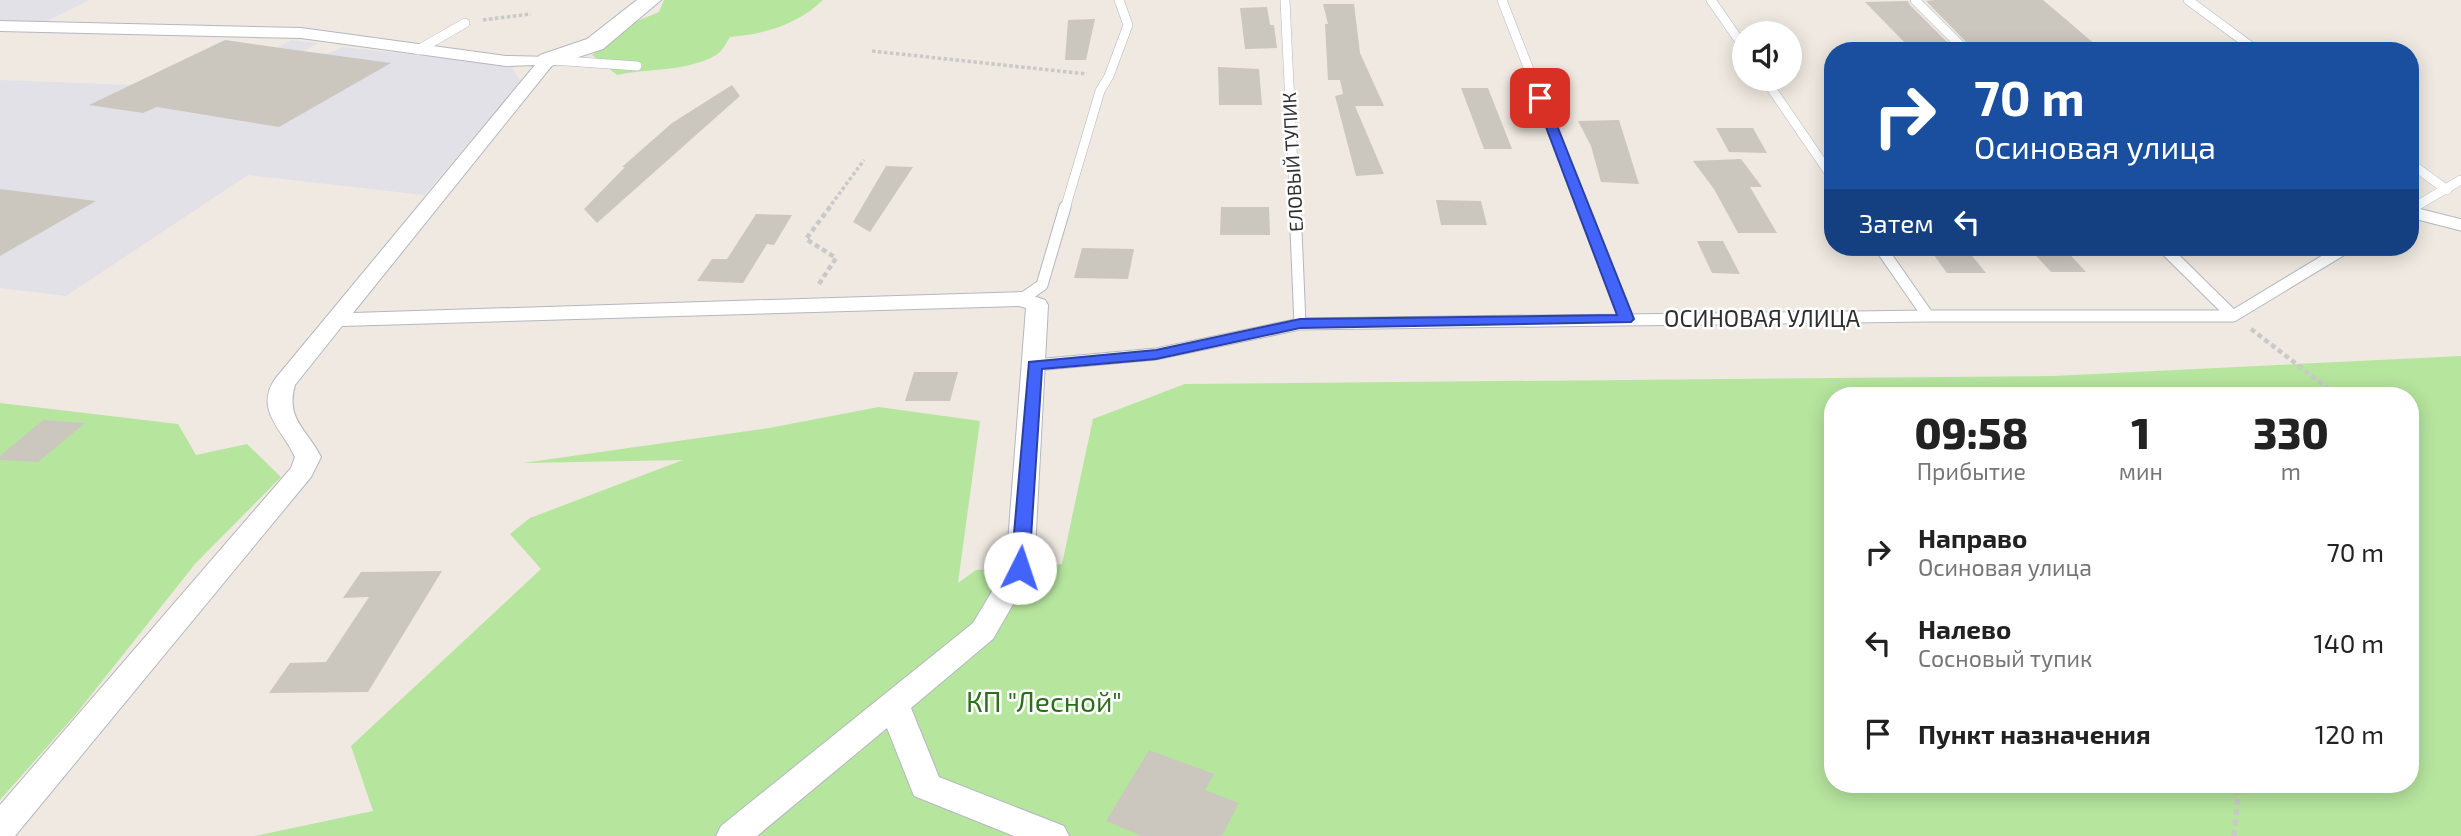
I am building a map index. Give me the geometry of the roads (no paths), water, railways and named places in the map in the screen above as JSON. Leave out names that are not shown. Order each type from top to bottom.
[{"type":"street","points":[[0,26],[302,33],[506,61],[548,60],[595,44],[650,0]]},
{"type":"street","points":[[0,830],[82,736],[302,471],[308,457],[304,444],[280,416],[277,400],[283,384],[548,60]]},
{"type":"street","points":[[335,320],[1022,299],[1037,305],[1020,568],[983,631],[733,836]]},
{"type":"street","points":[[894,705],[926,786],[1052,836]]},
{"type":"lane","points":[[1022,299],[1042,285],[1100,91],[1109,76],[1128,25],[1119,0]]},
{"type":"lane","name":"ЕЛОВЫЙ ТУПИК","points":[[1285,0],[1300,324]]},
{"type":"lane","points":[[1502,0],[1626,319]]},
{"type":"lane","points":[[1711,0],[1732,30]]},
{"type":"lane","points":[[1915,0],[1957,42]]},
{"type":"lane","points":[[2188,0],[2245,42]]},
{"type":"lane","points":[[418,50],[465,23]]},
{"type":"lane","points":[[548,60],[637,66]]},
{"type":"lane","points":[[1773,91],[1824,165]]},
{"type":"lane","points":[[2419,170],[2447,190]]},
{"type":"lane","points":[[2419,206],[2461,180]]},
{"type":"lane","points":[[2419,213],[2461,225]]},
{"type":"lane","points":[[1886,256],[1928,316]]},
{"type":"lane","points":[[2172,256],[2233,316],[2332,256]]},
{"type":"lane","name":"ОСИНОВАЯ УЛИЦА","points":[[1035,365],[1156,354],[1300,324],[1928,316],[2233,316]]},
{"type":"park label","name":"КП \"Лесной\"","points":[[1044,701]]}]
